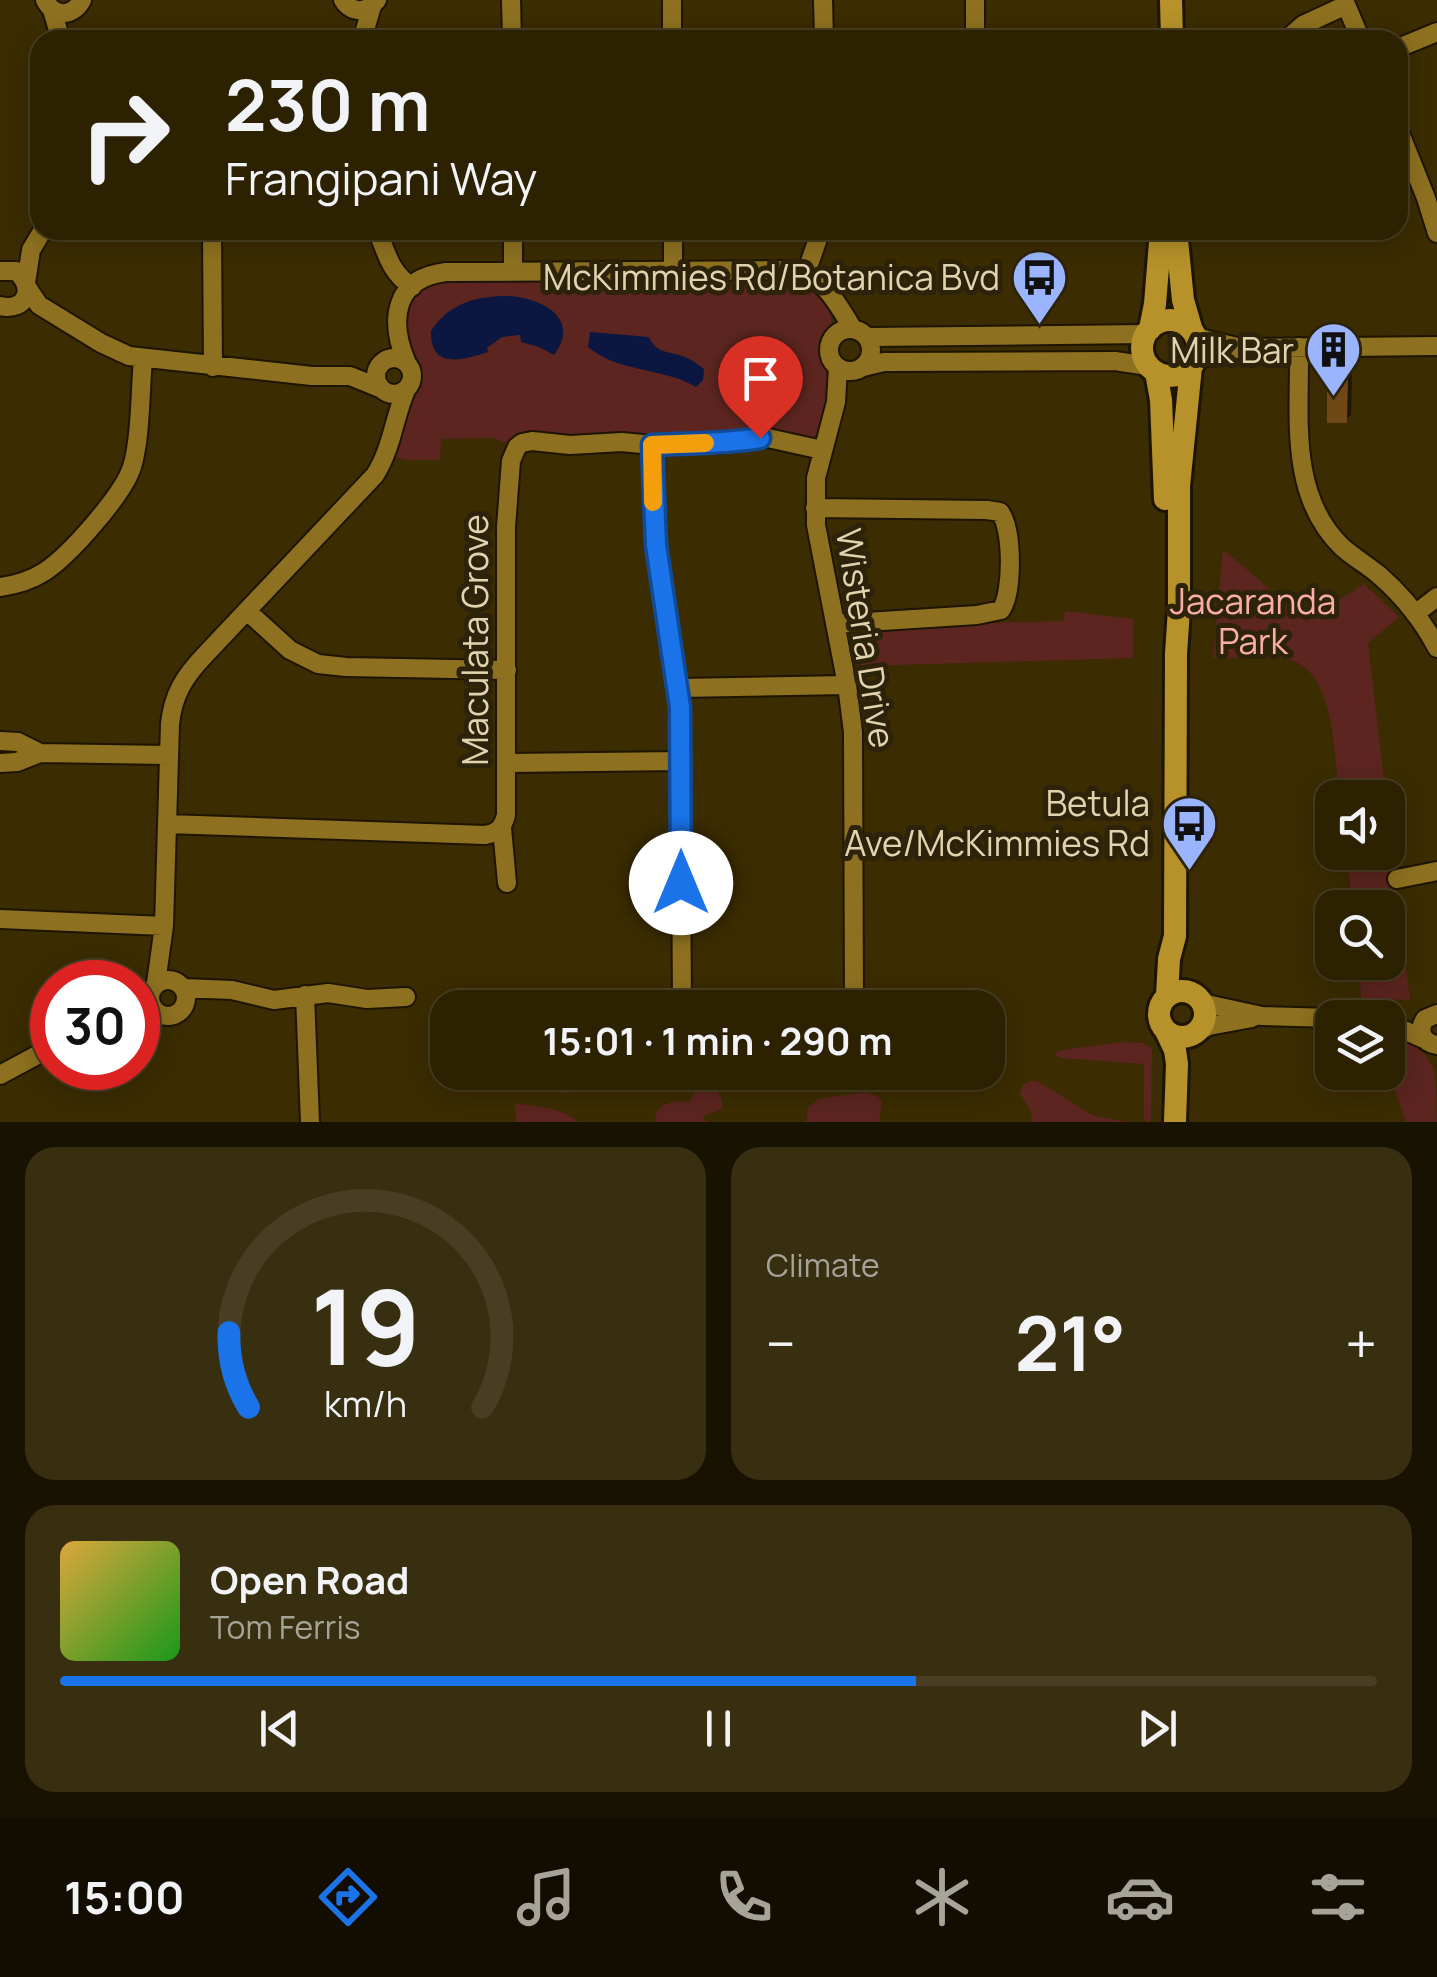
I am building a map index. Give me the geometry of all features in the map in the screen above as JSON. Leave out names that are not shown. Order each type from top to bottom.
[{"type":"main road","points":[[1172,0],[1172,30]]},
{"type":"main road","points":[[1160,240],[1155,304],[1142,347],[1152,369],[1162,424],[1171,628],[1178,646]]},
{"type":"main road","points":[[1175,1118],[1177,1059],[1159,1014],[1167,996],[1175,936],[1178,486],[1194,349],[1183,300],[1177,240]]},
{"type":"main road","points":[[1148,332],[1167,320],[1185,324],[1194,349]]},
{"type":"main road","points":[[1152,369],[1164,376],[1174,376],[1194,349]]},
{"type":"main road","points":[[1175,936],[1205,1018],[1196,1032],[1175,1118]]},
{"type":"main road","points":[[1167,996],[1180,991],[1198,999]]},
{"type":"main road","points":[[1166,1031],[1181,1037],[1196,1032]]},
{"type":"street","points":[[511,0],[512,30]]},
{"type":"street","points":[[672,0],[672,30]]},
{"type":"street","points":[[823,0],[824,30]]},
{"type":"street","points":[[974,0],[975,30]]},
{"type":"street","points":[[344,4],[362,11],[375,3]]},
{"type":"street","points":[[366,30],[375,3]]},
{"type":"street","points":[[1298,30],[1345,3],[1357,30]]},
{"type":"street","points":[[344,4],[357,30]]},
{"type":"street","points":[[49,5],[63,14],[81,5]]},
{"type":"street","points":[[49,5],[59,30]]},
{"type":"street","points":[[68,30],[81,5]]},
{"type":"street","points":[[1408,44],[1437,32]]},
{"type":"street","points":[[1408,158],[1432,196],[1437,234]]},
{"type":"street","points":[[6,309],[24,299],[31,250],[36,240]]},
{"type":"street","points":[[212,240],[213,366]]},
{"type":"street","points":[[381,240],[393,270],[412,287]]},
{"type":"street","points":[[513,240],[513,272]]},
{"type":"street","points":[[673,240],[673,270]]},
{"type":"street","points":[[806,273],[818,240]]},
{"type":"street","points":[[2,270],[31,250]]},
{"type":"street","points":[[2,270],[21,274],[39,305],[116,352],[143,359],[312,376],[350,376],[391,361]]},
{"type":"street","points":[[391,361],[401,302],[412,287],[437,273],[790,270],[806,273],[823,284],[852,333],[872,349],[868,362],[852,368]]},
{"type":"street","points":[[6,309],[39,305]]},
{"type":"street","points":[[1148,332],[1003,337],[852,333],[832,339],[829,351],[830,358],[852,368],[884,362],[1116,361],[1152,369]]},
{"type":"street","points":[[1003,337],[1004,362]]},
{"type":"street","points":[[1194,349],[1437,346]]},
{"type":"street","points":[[1300,347],[1300,451],[1310,499],[1340,546],[1392,587],[1437,648]]},
{"type":"street","points":[[0,587],[30,580],[44,572],[124,487],[134,461],[143,359]]},
{"type":"street","points":[[164,993],[176,1014],[162,1015],[152,1008],[164,993],[167,963],[164,926],[169,754],[172,710],[179,688],[195,666],[375,475],[389,449],[412,375],[391,361]]},
{"type":"street","points":[[391,361],[378,368],[376,379],[396,418]]},
{"type":"street","name":"Wisteria Drive","points":[[852,368],[836,402],[822,450],[815,508],[853,732],[857,990]]},
{"type":"street","points":[[350,376],[384,391],[397,394],[406,390]]},
{"type":"street","points":[[682,990],[679,688],[656,545],[652,445],[772,438],[822,450]]},
{"type":"street","name":"Maculata Grove","points":[[507,883],[502,828],[506,815],[507,762],[506,526],[513,453],[522,443],[532,441],[652,445]]},
{"type":"street","points":[[815,508],[987,510],[1000,512],[1007,522],[1009,594],[1001,610],[835,624]]},
{"type":"street","points":[[1415,614],[1437,598]]},
{"type":"street","points":[[246,611],[290,650],[318,664],[506,670]]},
{"type":"street","points":[[679,688],[847,684]]},
{"type":"street","points":[[0,741],[18,742],[40,753]]},
{"type":"street","points":[[0,763],[17,762],[40,753],[169,754]]},
{"type":"street","points":[[507,762],[680,761]]},
{"type":"street","points":[[167,824],[486,834],[502,828]]},
{"type":"street","points":[[1398,879],[1437,872]]},
{"type":"street","points":[[0,919],[164,926]]},
{"type":"street","points":[[164,993],[241,992],[274,1000],[328,992],[406,998]]},
{"type":"street","points":[[304,996],[310,1122]]},
{"type":"street","points":[[1198,999],[1262,1016]]},
{"type":"street","points":[[1196,1032],[1262,1016],[1315,1018]]},
{"type":"street","points":[[1405,1020],[1431,1017]]},
{"type":"street","points":[[1431,1017],[1421,1029],[1437,1059]]},
{"type":"street","points":[[1405,1030],[1429,1042]]},
{"type":"street","points":[[0,1076],[30,1060]]},
{"type":"green space","points":[[778,277],[810,283],[830,306],[832,328],[826,349],[832,367],[832,387],[820,430],[814,437],[511,444],[491,438],[441,439],[440,460],[395,457],[402,439],[404,407],[417,373],[406,350],[403,318],[411,298],[426,285],[451,279],[476,282],[541,278],[544,282]]},
{"type":"green space","name":"Jacaranda Park","points":[[1223,549],[1307,621],[1364,584],[1399,617],[1368,643],[1384,780],[1337,780],[1325,700],[1307,670],[1293,661],[1277,658],[1213,658]]},
{"type":"green space","points":[[1065,611],[1133,619],[1133,658],[861,666],[853,627],[1064,621]]},
{"type":"green space","points":[[1348,870],[1395,870],[1397,890],[1351,890]]},
{"type":"green space","points":[[1405,957],[1410,1000],[1361,998],[1360,980],[1405,980]]},
{"type":"green space","points":[[1405,1040],[1431,1063],[1437,1122],[1406,1122],[1395,1090],[1405,1090]]},
{"type":"green space","points":[[1144,1043],[1152,1048],[1149,1122],[1144,1120],[1144,1064],[1054,1055],[1061,1050]]},
{"type":"green space","points":[[1037,1081],[1094,1116],[1128,1122],[1032,1122],[1031,1111],[1020,1094],[1023,1085]]},
{"type":"green space","points":[[696,1090],[715,1090],[722,1100],[722,1109],[703,1116],[709,1122],[656,1122],[661,1107],[671,1102],[689,1102]]},
{"type":"green space","points":[[865,1092],[882,1101],[879,1122],[806,1122],[808,1108],[818,1099]]},
{"type":"green space","points":[[515,1103],[557,1110],[578,1122],[516,1122]]},
{"type":"water","points":[[510,296],[546,306],[561,321],[561,342],[554,355],[521,342],[520,335],[502,337],[487,348],[488,352],[468,358],[450,359],[436,352],[431,331],[447,313],[476,299]]},
{"type":"water","points":[[590,332],[649,337],[658,348],[686,357],[704,369],[703,380],[696,387],[613,361],[588,347]]},
{"type":"building","name":"Milk Bar","points":[[1348,379],[1347,423],[1327,423],[1327,381]]},
{"type":"slow traffic","points":[[653,502],[652,445],[705,443]]},
{"type":"place","name":"McKimmies Rd/Botanica Bvd","points":[[1039,326]]},
{"type":"place","name":"Milk Bar","points":[[1333,399]]},
{"type":"place","name":"Betula Ave/McKimmies Rd","points":[[1189,872]]},
{"type":"route","points":[[681,883],[679,688],[656,545],[652,445],[720,444],[760,438]]}]
